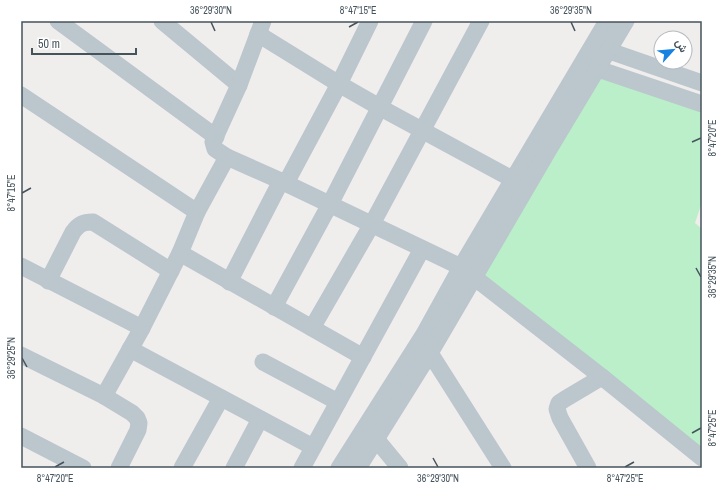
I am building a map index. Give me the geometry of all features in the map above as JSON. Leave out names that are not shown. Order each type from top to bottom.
[{"type":"street","points":[[58,21],[216,136]]},
{"type":"street","points":[[162,21],[238,85]]},
{"type":"street","points":[[229,282],[339,84],[370,21]]},
{"type":"street","points":[[274,307],[381,108],[424,21]]},
{"type":"street","points":[[312,328],[372,224],[481,21]]},
{"type":"street","points":[[601,48],[607,21]]},
{"type":"street","points":[[358,468],[369,434],[424,334],[467,272],[601,48],[626,21]]},
{"type":"street","points":[[514,180],[422,131],[339,84],[261,27],[213,142],[215,149],[227,157],[284,182],[372,224],[467,272],[602,377],[702,458]]},
{"type":"street","points":[[601,48],[702,83]]},
{"type":"street","points":[[590,66],[702,104]]},
{"type":"street","points":[[339,468],[369,434],[430,353],[467,272],[514,180],[590,66]]},
{"type":"street","points":[[21,95],[197,212]]},
{"type":"street","points":[[104,396],[142,328],[180,253],[197,212],[227,157]]},
{"type":"street","points":[[48,281],[73,232],[78,225],[85,222],[93,222],[171,271]]},
{"type":"street","points":[[302,468],[422,249]]},
{"type":"street","points":[[180,253],[363,357]]},
{"type":"street","points":[[21,266],[142,328]]},
{"type":"street","points":[[130,350],[314,446]]},
{"type":"street","points":[[430,353],[503,468]]},
{"type":"street","points":[[21,355],[104,396],[132,413],[137,418],[139,423],[138,430],[120,468]]},
{"type":"street","points":[[263,362],[338,402]]},
{"type":"street","points":[[588,468],[560,418],[557,409],[559,403],[602,377]]},
{"type":"street","points":[[182,468],[221,398]]},
{"type":"street","points":[[234,468],[260,418]]},
{"type":"street","points":[[369,434],[400,468]]},
{"type":"street","points":[[21,436],[83,468]]},
{"type":"green space","points":[[600,78],[702,112],[702,202],[695,223],[702,229],[702,448],[482,274]]}]
